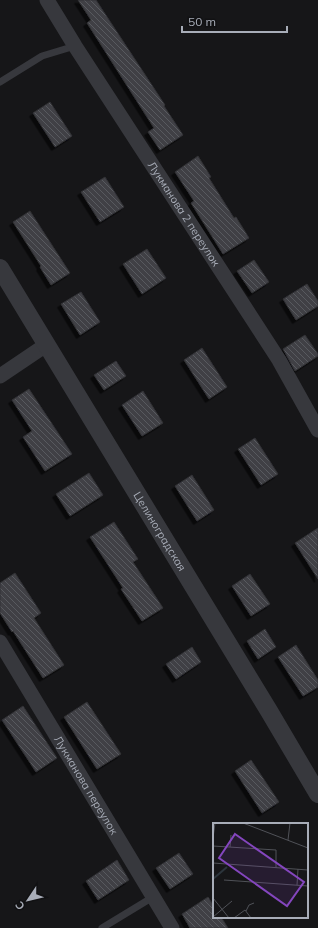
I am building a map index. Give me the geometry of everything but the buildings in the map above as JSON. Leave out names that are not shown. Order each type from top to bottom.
[{"type":"street","name":"Лукманова 2 переулок","points":[[47,0],[75,46],[279,360],[318,430]]},
{"type":"street","name":"Целиноградская","points":[[0,268],[269,710],[318,794]]},
{"type":"street","points":[[0,376],[46,345]]},
{"type":"street","name":"Лукманова переулок","points":[[0,642],[172,928]]},
{"type":"lane","points":[[0,82],[42,56],[75,46]]},
{"type":"lane","points":[[102,928],[153,897]]}]
